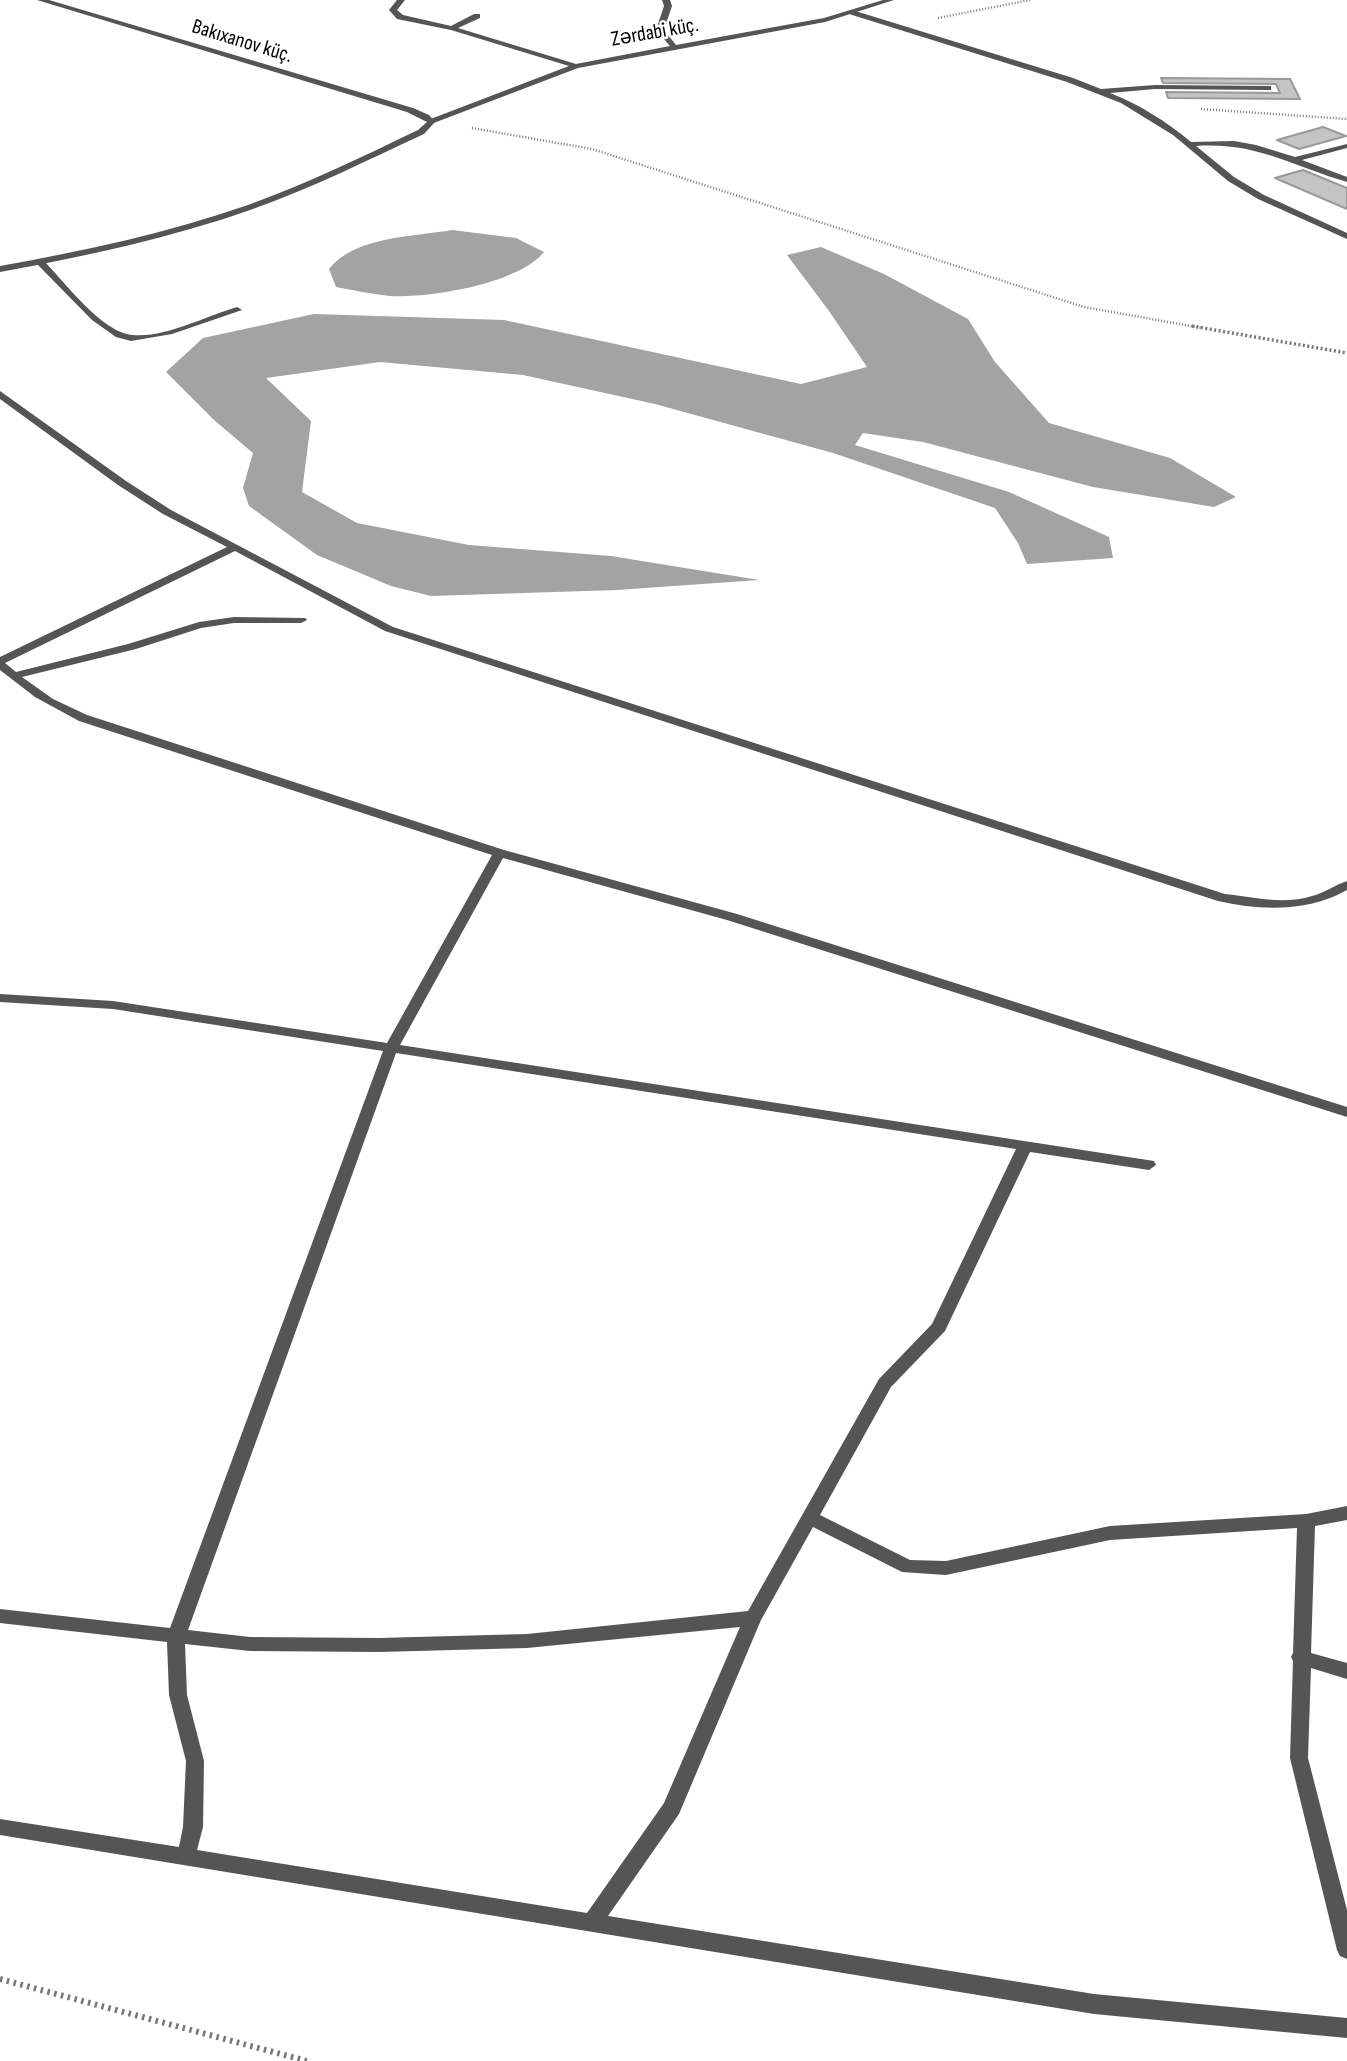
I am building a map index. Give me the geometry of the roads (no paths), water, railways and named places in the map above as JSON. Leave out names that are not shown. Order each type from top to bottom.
[{"type":"street","name":"Bakıxanov küç.","points":[[41,0],[410,110],[431,122]]},
{"type":"street","points":[[401,0],[393,10],[400,17],[452,28],[576,65]]},
{"type":"street","points":[[666,0],[668,6],[660,30],[674,47]]},
{"type":"street","name":"Zərdabi küç.","points":[[0,269],[134,240],[250,207],[324,178],[421,132],[431,122],[576,65],[771,31],[890,0]]},
{"type":"street","points":[[852,12],[1103,92],[1139,110],[1190,144],[1231,179],[1261,197],[1347,236]]},
{"type":"street","points":[[452,28],[477,16]]},
{"type":"street","points":[[1103,92],[1155,87],[1268,88]]},
{"type":"street","points":[[1190,144],[1235,142],[1260,146],[1347,180]]},
{"type":"street","points":[[1293,160],[1347,146]]},
{"type":"street","points":[[40,262],[109,330],[130,338],[146,337],[237,310]]},
{"type":"street","points":[[0,394],[167,512],[388,629],[1223,898],[1290,905],[1327,897],[1347,885]]},
{"type":"street","points":[[235,547],[0,662],[13,676],[51,704],[83,718],[499,853],[732,916],[1347,1112]]},
{"type":"street","points":[[13,676],[132,647],[199,625],[234,620],[301,620]]},
{"type":"street","points":[[186,1857],[194,1827],[195,1760],[178,1695],[176,1637],[392,1046],[499,853]]},
{"type":"street","points":[[0,998],[113,1005],[1149,1165]]},
{"type":"street","points":[[592,1923],[672,1808],[753,1618],[885,1382],[898,1367],[928,1342],[939,1326],[1026,1145]]},
{"type":"street","points":[[811,1518],[908,1567],[946,1568],[1110,1533],[1306,1521],[1347,1513]]},
{"type":"street","points":[[1306,1521],[1299,1758],[1347,1950]]},
{"type":"street","points":[[0,1616],[176,1637],[263,1644],[379,1645],[527,1641],[753,1618]]},
{"type":"street","points":[[1300,1657],[1347,1671]]},
{"type":"street","points":[[0,1827],[1094,2004],[1347,2028]]}]
